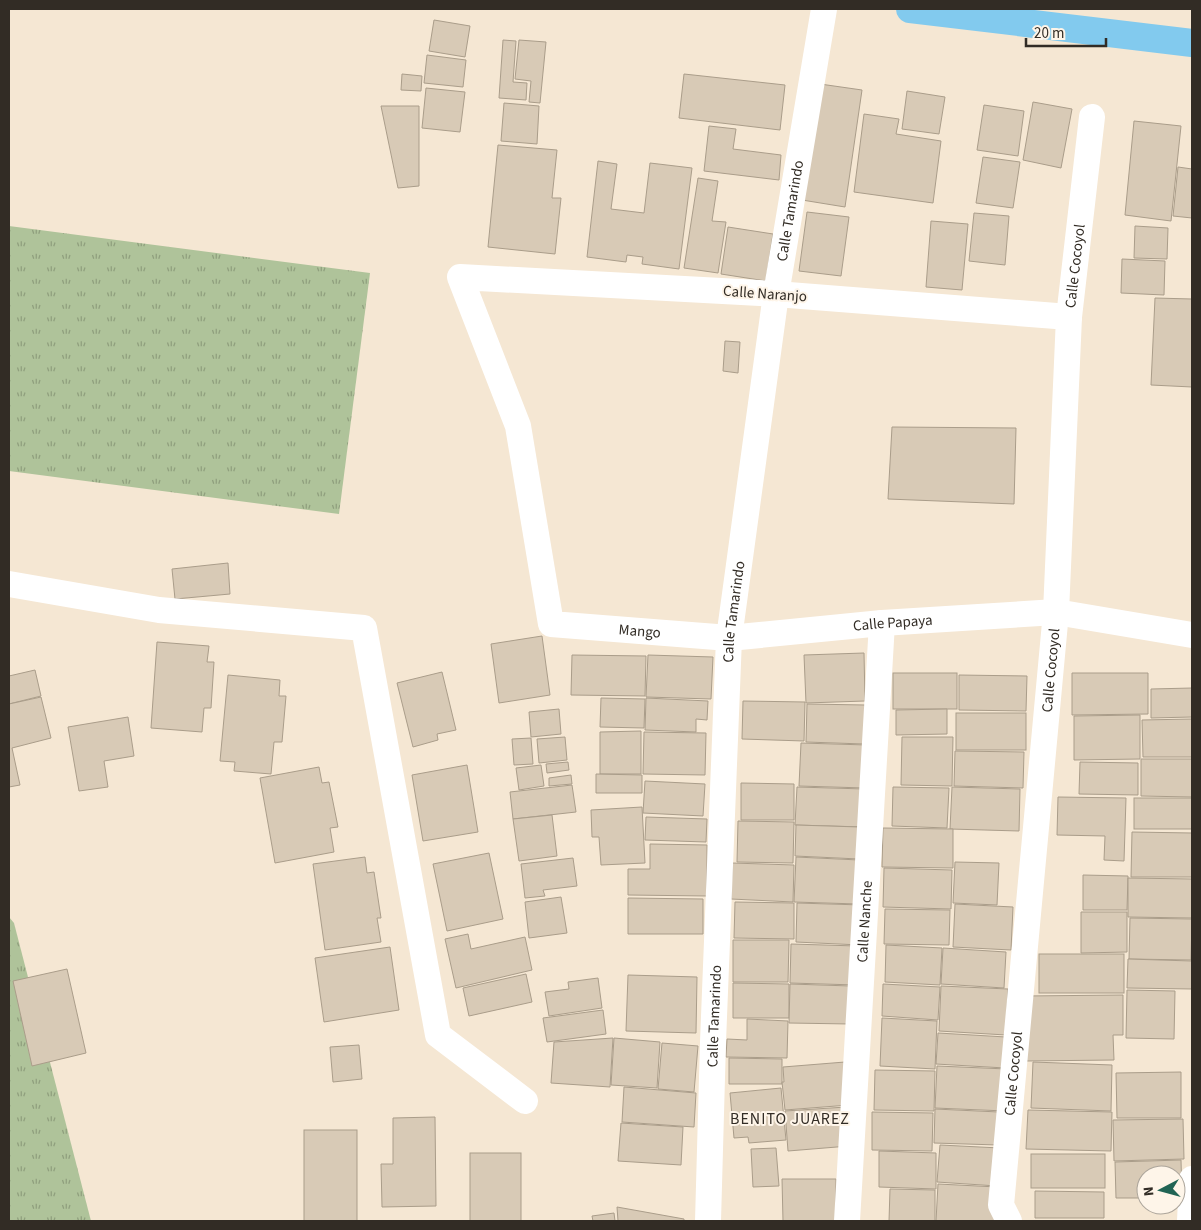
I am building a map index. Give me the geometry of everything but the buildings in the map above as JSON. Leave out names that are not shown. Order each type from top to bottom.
[{"type":"main road","points":[[920,9],[1192,43]]},
{"type":"street","name":"Calle Tamarindo","points":[[708,1221],[729,638],[776,294],[824,9]]},
{"type":"street","name":"Calle Cocoyol","points":[[1009,1221],[1001,1205],[1056,612],[1069,317],[1092,117]]},
{"type":"street","name":"Calle Naranjo","points":[[550,624],[518,426],[460,277],[776,294],[1069,317]]},
{"type":"street","points":[[9,584],[158,610],[364,628],[438,1035],[524,1101]]},
{"type":"street","name":"Calle Papaya","points":[[729,638],[882,623],[1056,612],[1192,635]]},
{"type":"street","name":"Calle Nanche","points":[[847,1221],[882,623]]},
{"type":"street","name":"Mango","points":[[550,624],[729,638]]},
{"type":"street","points":[[1191,1220],[1192,1179]]},
{"type":"green space","points":[[9,226],[370,273],[339,514],[9,471]]},
{"type":"green space","points":[[9,917],[14,923],[91,1221],[9,1221]]},
{"type":"district","name":"BENITO JUAREZ","points":[[790,1119]]}]
